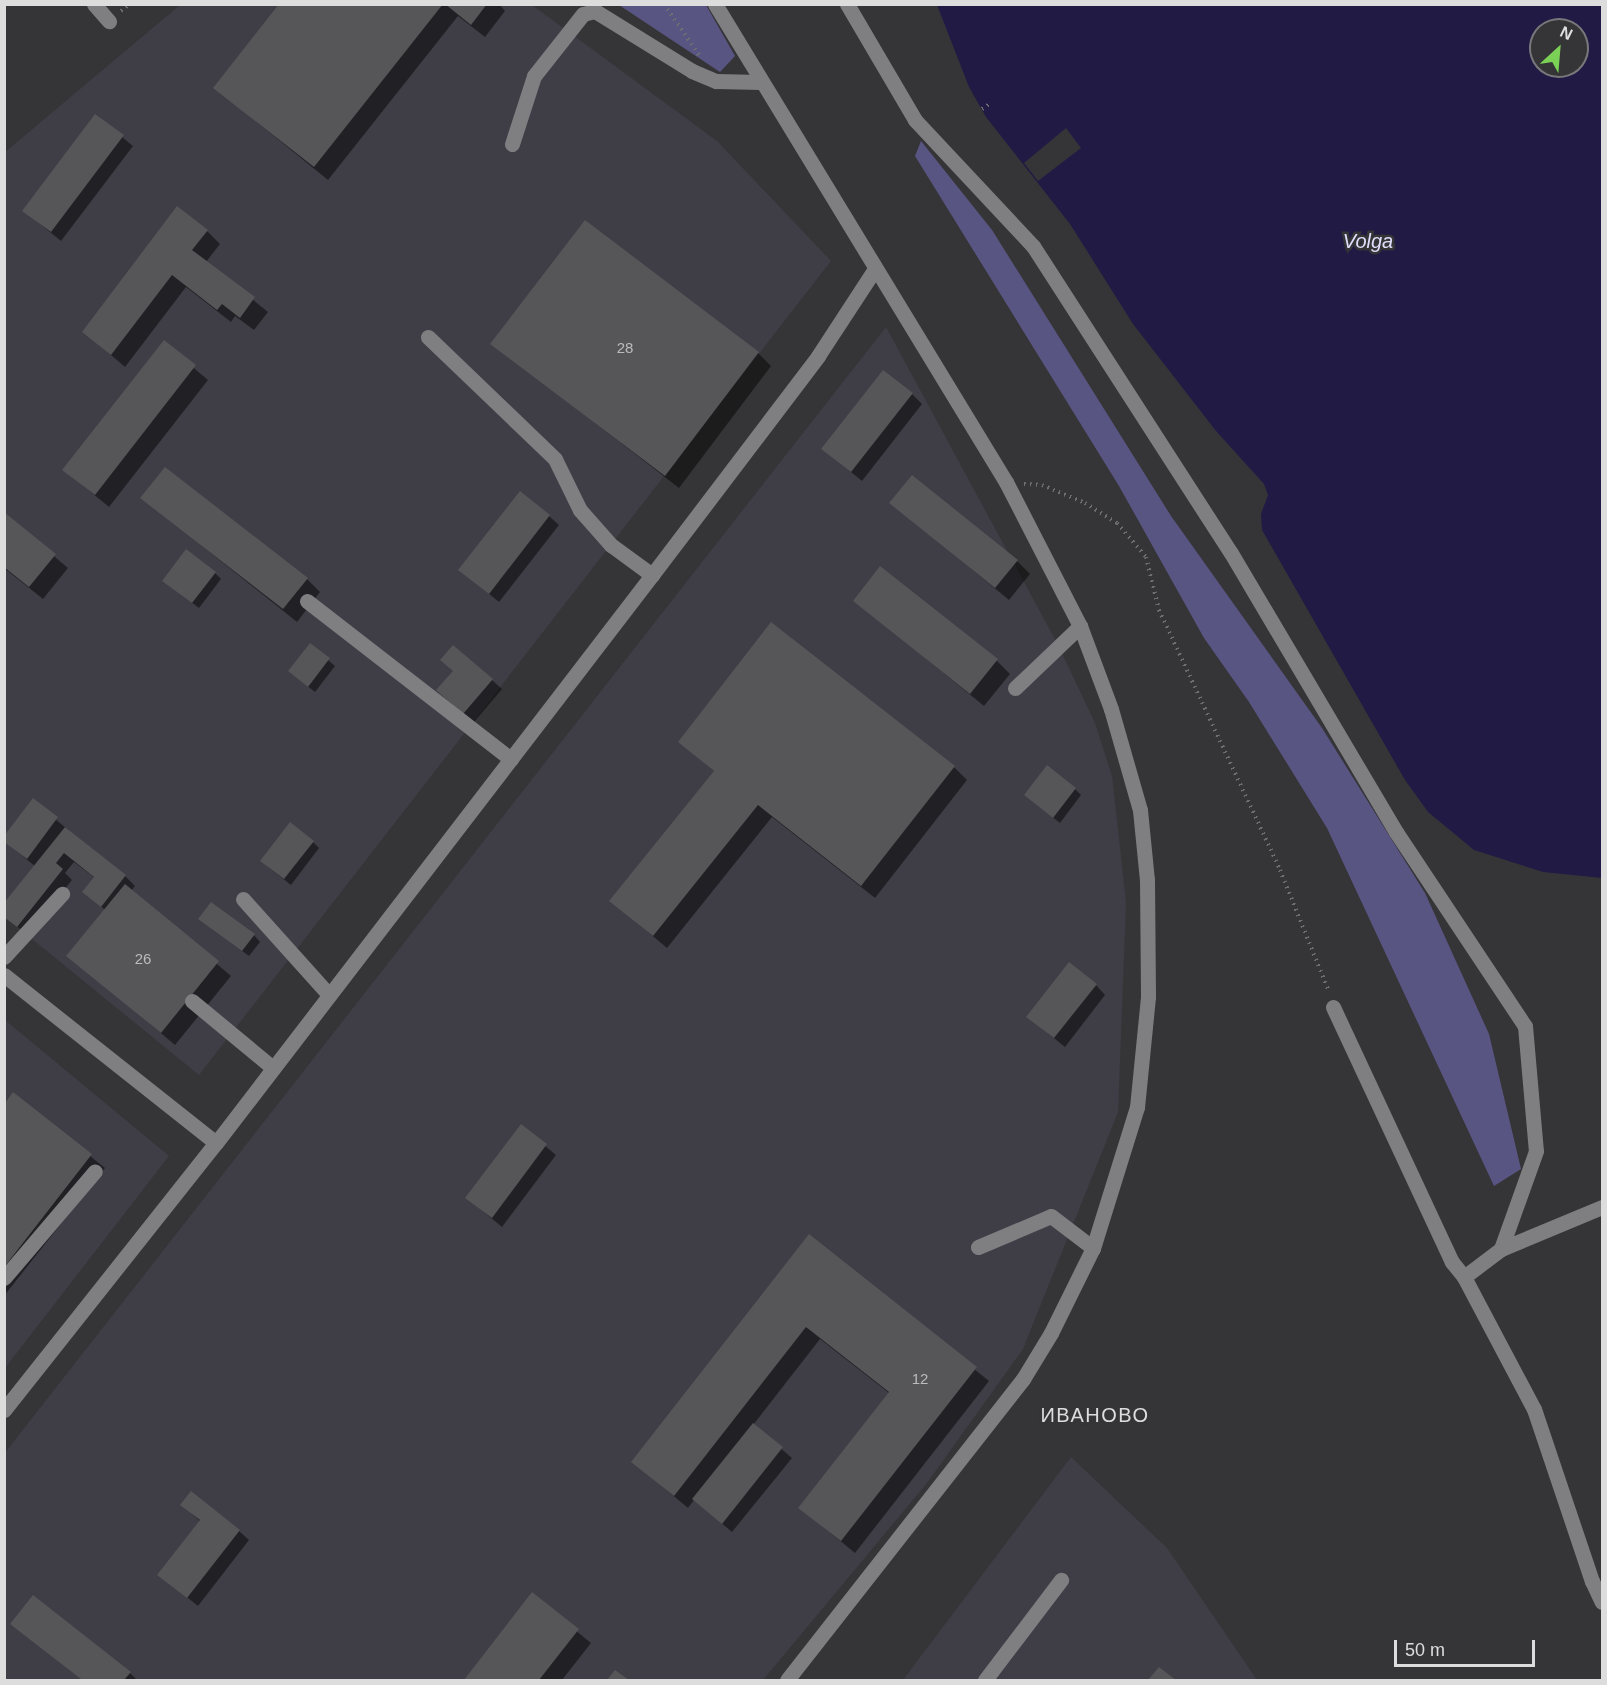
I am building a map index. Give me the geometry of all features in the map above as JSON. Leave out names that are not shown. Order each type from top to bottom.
[{"type":"street","points":[[94,4],[108,21]]},
{"type":"street","points":[[715,4],[760,82],[1006,482],[1080,626],[1111,709],[1140,810],[1147,880],[1148,997],[1137,1107],[1093,1248],[1051,1333],[1023,1379],[787,1680]]},
{"type":"street","points":[[847,4],[915,120],[1033,246],[1231,553],[1396,832],[1525,1026],[1536,1151],[1501,1249]]},
{"type":"street","points":[[512,144],[534,76],[583,14],[595,11],[692,71],[716,81],[760,82]]},
{"type":"street","points":[[4,1410],[216,1143],[652,575],[818,356],[875,269]]},
{"type":"street","points":[[428,337],[555,459],[580,510],[611,545],[652,575]]},
{"type":"street","points":[[307,602],[511,759]]},
{"type":"street","points":[[1015,688],[1080,626]]},
{"type":"street","points":[[4,957],[62,894]]},
{"type":"street","points":[[243,899],[329,995]]},
{"type":"street","points":[[4,975],[216,1143]]},
{"type":"street","points":[[192,1001],[273,1068]]},
{"type":"street","points":[[1334,1007],[1452,1262],[1464,1277],[1534,1409],[1592,1581],[1602,1602]]},
{"type":"street","points":[[4,1278],[95,1171]]},
{"type":"street","points":[[1464,1277],[1501,1249],[1602,1207]]},
{"type":"street","points":[[978,1247],[1051,1216],[1093,1248]]},
{"type":"street","points":[[985,1680],[1060,1580]]},
{"type":"path","points":[[664,4],[716,81]]},
{"type":"path","points":[[981,109],[991,103]]},
{"type":"path","points":[[1006,482],[1042,485],[1085,503],[1117,523],[1146,557],[1159,610],[1280,870],[1334,1007]]},
{"type":"shaded area","points":[[180,5],[532,5],[717,141],[831,261],[199,1075],[5,917],[4,153]]},
{"type":"shaded area","points":[[619,5],[706,5],[735,56],[720,72]]},
{"type":"shaded area","points":[[921,141],[992,230],[1171,516],[1322,728],[1425,893],[1489,1034],[1521,1169],[1494,1186],[1327,828],[1249,702],[1204,638],[1119,486],[915,156]]},
{"type":"shaded area","points":[[886,327],[1058,645],[1095,723],[1112,776],[1126,903],[1118,1112],[1023,1349],[927,1483],[763,1680],[5,1680],[4,1454]]},
{"type":"shaded area","points":[[5,1020],[169,1156],[5,1368]]},
{"type":"shaded area","points":[[1071,1457],[1167,1548],[1257,1680],[903,1680]]},
{"type":"water","name":"Volga","points":[[937,5],[1602,5],[1602,878],[1543,872],[1474,850],[1428,812],[1405,780],[1262,530],[1261,514],[1268,495],[1264,484],[1216,431],[1133,324],[1070,224],[986,117],[969,87]]},
{"type":"pier","points":[[1066,128],[1081,148],[1038,181],[1024,163]]},
{"type":"building","points":[[279,4],[443,4],[314,167],[213,88]]},
{"type":"building","points":[[445,4],[487,4],[471,25]]},
{"type":"building","points":[[95,114],[124,135],[51,232],[22,211]]},
{"type":"building","points":[[177,206],[208,230],[192,250],[255,297],[240,318],[222,304],[217,310],[172,275],[111,355],[82,332]]},
{"type":"building","points":[[585,220],[759,352],[665,476],[490,344]]},
{"type":"building","points":[[164,340],[196,365],[95,495],[62,470]]},
{"type":"building","points":[[883,370],[913,393],[851,472],[821,449]]},
{"type":"building","points":[[165,467],[308,578],[283,609],[140,498]]},
{"type":"building","points":[[912,475],[1018,560],[995,588],[889,503]]},
{"type":"building","points":[[520,491],[550,515],[489,594],[458,570]]},
{"type":"building","points":[[4,512],[56,554],[29,587],[4,567]]},
{"type":"building","points":[[186,549],[216,572],[192,603],[162,581]]},
{"type":"building","points":[[880,566],[998,659],[970,694],[853,601]]},
{"type":"building","points":[[771,622],[955,766],[861,886],[758,805],[653,936],[609,901],[714,771],[678,742]]},
{"type":"building","points":[[310,643],[330,658],[308,687],[288,671]]},
{"type":"building","points":[[453,645],[493,679],[463,714],[436,690],[453,671],[440,660]]},
{"type":"building","points":[[1047,765],[1076,788],[1053,818],[1024,795]]},
{"type":"building","points":[[33,798],[58,817],[27,859],[4,842],[4,836]]},
{"type":"building","points":[[290,822],[314,841],[284,879],[260,861]]},
{"type":"building","points":[[65,827],[126,875],[101,907],[82,892],[94,877],[64,853],[56,863],[63,869],[17,927],[4,917],[4,903]]},
{"type":"building","points":[[125,884],[219,961],[161,1033],[66,956]]},
{"type":"building","points":[[211,902],[255,934],[242,951],[198,919]]},
{"type":"building","points":[[1069,962],[1097,984],[1054,1038],[1026,1017]]},
{"type":"building","points":[[13,1092],[92,1154],[5,1266],[5,1103]]},
{"type":"building","points":[[521,1124],[547,1144],[492,1218],[465,1198]]},
{"type":"building","points":[[809,1234],[977,1367],[841,1541],[798,1508],[889,1392],[806,1327],[674,1496],[631,1462]]},
{"type":"building","points":[[753,1423],[783,1447],[722,1524],[692,1499]]},
{"type":"building","points":[[191,1491],[240,1530],[187,1598],[157,1575],[200,1520],[180,1505]]},
{"type":"building","points":[[532,1592],[579,1629],[539,1680],[464,1680]]},
{"type":"building","points":[[33,1595],[131,1672],[124,1680],[82,1680],[10,1624]]},
{"type":"building","points":[[1159,1667],[1176,1680],[1148,1680]]},
{"type":"building","points":[[615,1670],[629,1680],[607,1680]]},
{"type":"district","name":"ИВАНОВО","points":[[1095,1415]]}]
